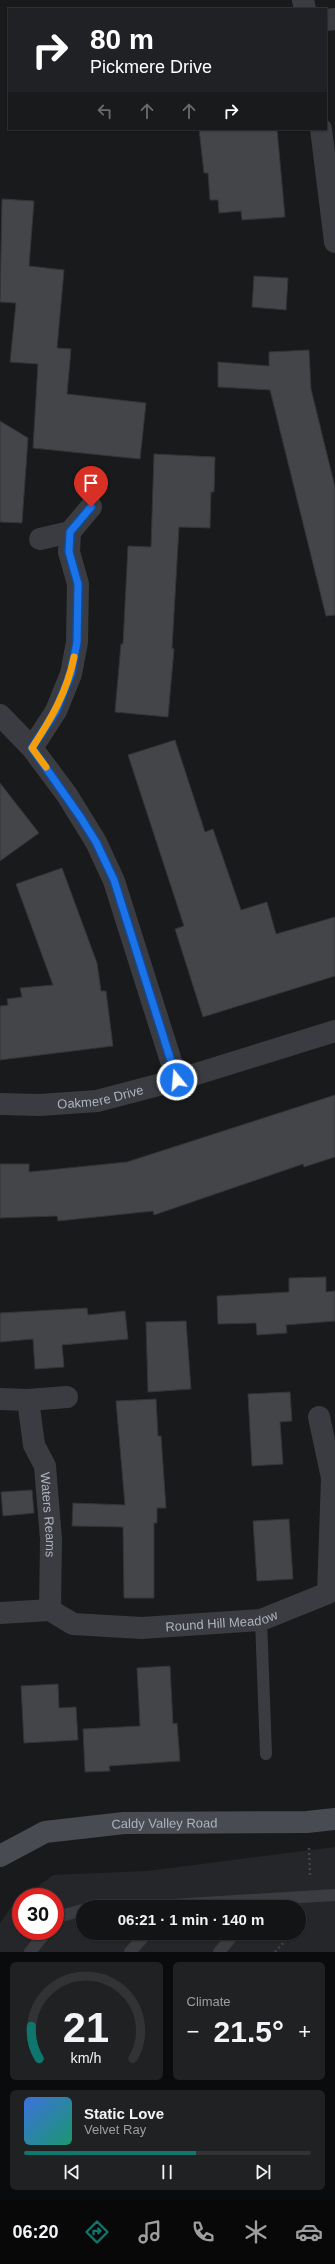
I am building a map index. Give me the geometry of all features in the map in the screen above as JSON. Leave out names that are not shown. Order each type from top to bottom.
[{"type":"street","points":[[321,130],[335,242]]},
{"type":"street","points":[[40,539],[70,532],[91,507]]},
{"type":"street","points":[[32,748],[56,711],[71,674],[77,642],[78,584],[69,552],[70,532]]},
{"type":"street","points":[[0,715],[32,748],[67,795],[88,828],[114,880],[177,1080]]},
{"type":"street","name":"Oakmere Drive","points":[[0,1104],[40,1105],[97,1101],[177,1080],[335,1031]]},
{"type":"street","points":[[0,1400],[28,1400],[67,1397]]},
{"type":"street","name":"Waters Reams","points":[[28,1400],[34,1445],[45,1466],[51,1539],[50,1610]]},
{"type":"street","name":"Round Hill Meadow","points":[[50,1610],[73,1624],[142,1628],[261,1620],[328,1593],[334,1478],[319,1417]]},
{"type":"street","points":[[0,1613],[50,1610]]},
{"type":"street","name":"Caldy Valley Road","points":[[0,1856],[44,1832],[124,1823],[307,1822],[335,1819]]},
{"type":"lane","points":[[261,1620],[266,1754]]},
{"type":"lane","points":[[279,1900],[335,1895]]},
{"type":"lane","points":[[64,1915],[76,1912]]},
{"type":"lane","points":[[30,1952],[40,1940]]},
{"type":"lane","points":[[130,1952],[141,1940]]},
{"type":"lane","points":[[219,1952],[229,1940]]},
{"type":"path","points":[[275,1952],[286,1940]]},
{"type":"shaded area","points":[[335,1847],[335,1952],[0,1952],[0,1923],[12,1906],[12,1940],[64,1940],[64,1888],[36,1888],[53,1875],[147,1871]]},
{"type":"building","points":[[199,130],[277,130],[285,217],[242,220],[241,211],[219,213],[218,200],[210,200],[208,173],[204,173]]},
{"type":"building","points":[[2,199],[34,201],[29,266],[64,270],[57,348],[71,349],[67,394],[146,403],[140,459],[33,448],[38,364],[10,362],[16,303],[0,302]]},
{"type":"building","points":[[254,276],[288,278],[286,310],[252,307]]},
{"type":"building","points":[[309,350],[311,389],[335,487],[335,615],[326,616],[270,390],[218,387],[218,362],[269,366],[269,352]]},
{"type":"building","points":[[0,421],[28,438],[22,523],[0,522]]},
{"type":"building","points":[[154,454],[215,457],[214,492],[211,492],[210,528],[179,527],[172,648],[174,649],[168,717],[115,712],[121,644],[123,644],[128,546],[151,547]]},
{"type":"building","points":[[175,740],[205,832],[213,829],[241,910],[267,902],[276,934],[335,917],[335,976],[203,1017],[175,929],[184,926],[128,755]]},
{"type":"building","points":[[0,783],[39,833],[0,861]]},
{"type":"building","points":[[62,868],[97,963],[101,991],[106,991],[113,1046],[0,1060],[0,1006],[8,1005],[7,999],[22,997],[20,988],[53,985],[16,884]]},
{"type":"building","points":[[335,1095],[335,1157],[304,1167],[303,1164],[154,1215],[153,1211],[58,1221],[57,1216],[0,1218],[0,1164],[29,1164],[29,1172],[127,1162]]},
{"type":"building","points":[[326,1277],[326,1292],[335,1291],[335,1321],[286,1325],[287,1333],[257,1335],[256,1323],[218,1324],[217,1296],[289,1292],[289,1278]]},
{"type":"building","points":[[87,1308],[88,1315],[125,1311],[128,1339],[62,1345],[64,1367],[35,1369],[33,1339],[0,1342],[0,1313]]},
{"type":"building","points":[[186,1321],[191,1389],[148,1392],[146,1322]]},
{"type":"building","points":[[290,1392],[292,1421],[280,1422],[283,1464],[252,1466],[248,1394]]},
{"type":"building","points":[[156,1399],[158,1436],[161,1436],[166,1508],[157,1508],[157,1523],[154,1523],[154,1598],[124,1598],[123,1527],[72,1526],[73,1503],[125,1505],[116,1401]]},
{"type":"building","points":[[32,1490],[34,1513],[3,1516],[1,1492]]},
{"type":"building","points":[[289,1519],[293,1579],[257,1581],[253,1521]]},
{"type":"building","points":[[170,1666],[173,1724],[177,1723],[180,1761],[109,1766],[110,1771],[85,1772],[83,1729],[140,1726],[137,1668]]},
{"type":"building","points":[[58,1684],[59,1708],[76,1707],[78,1740],[24,1743],[21,1686]]},
{"type":"slow traffic","points":[[46,767],[32,748],[56,711],[71,674],[74,657]]},
{"type":"route","points":[[91,507],[70,532],[69,552],[78,584],[77,642],[71,674],[56,711],[32,748],[67,795],[96,842],[114,880],[177,1080]]}]
